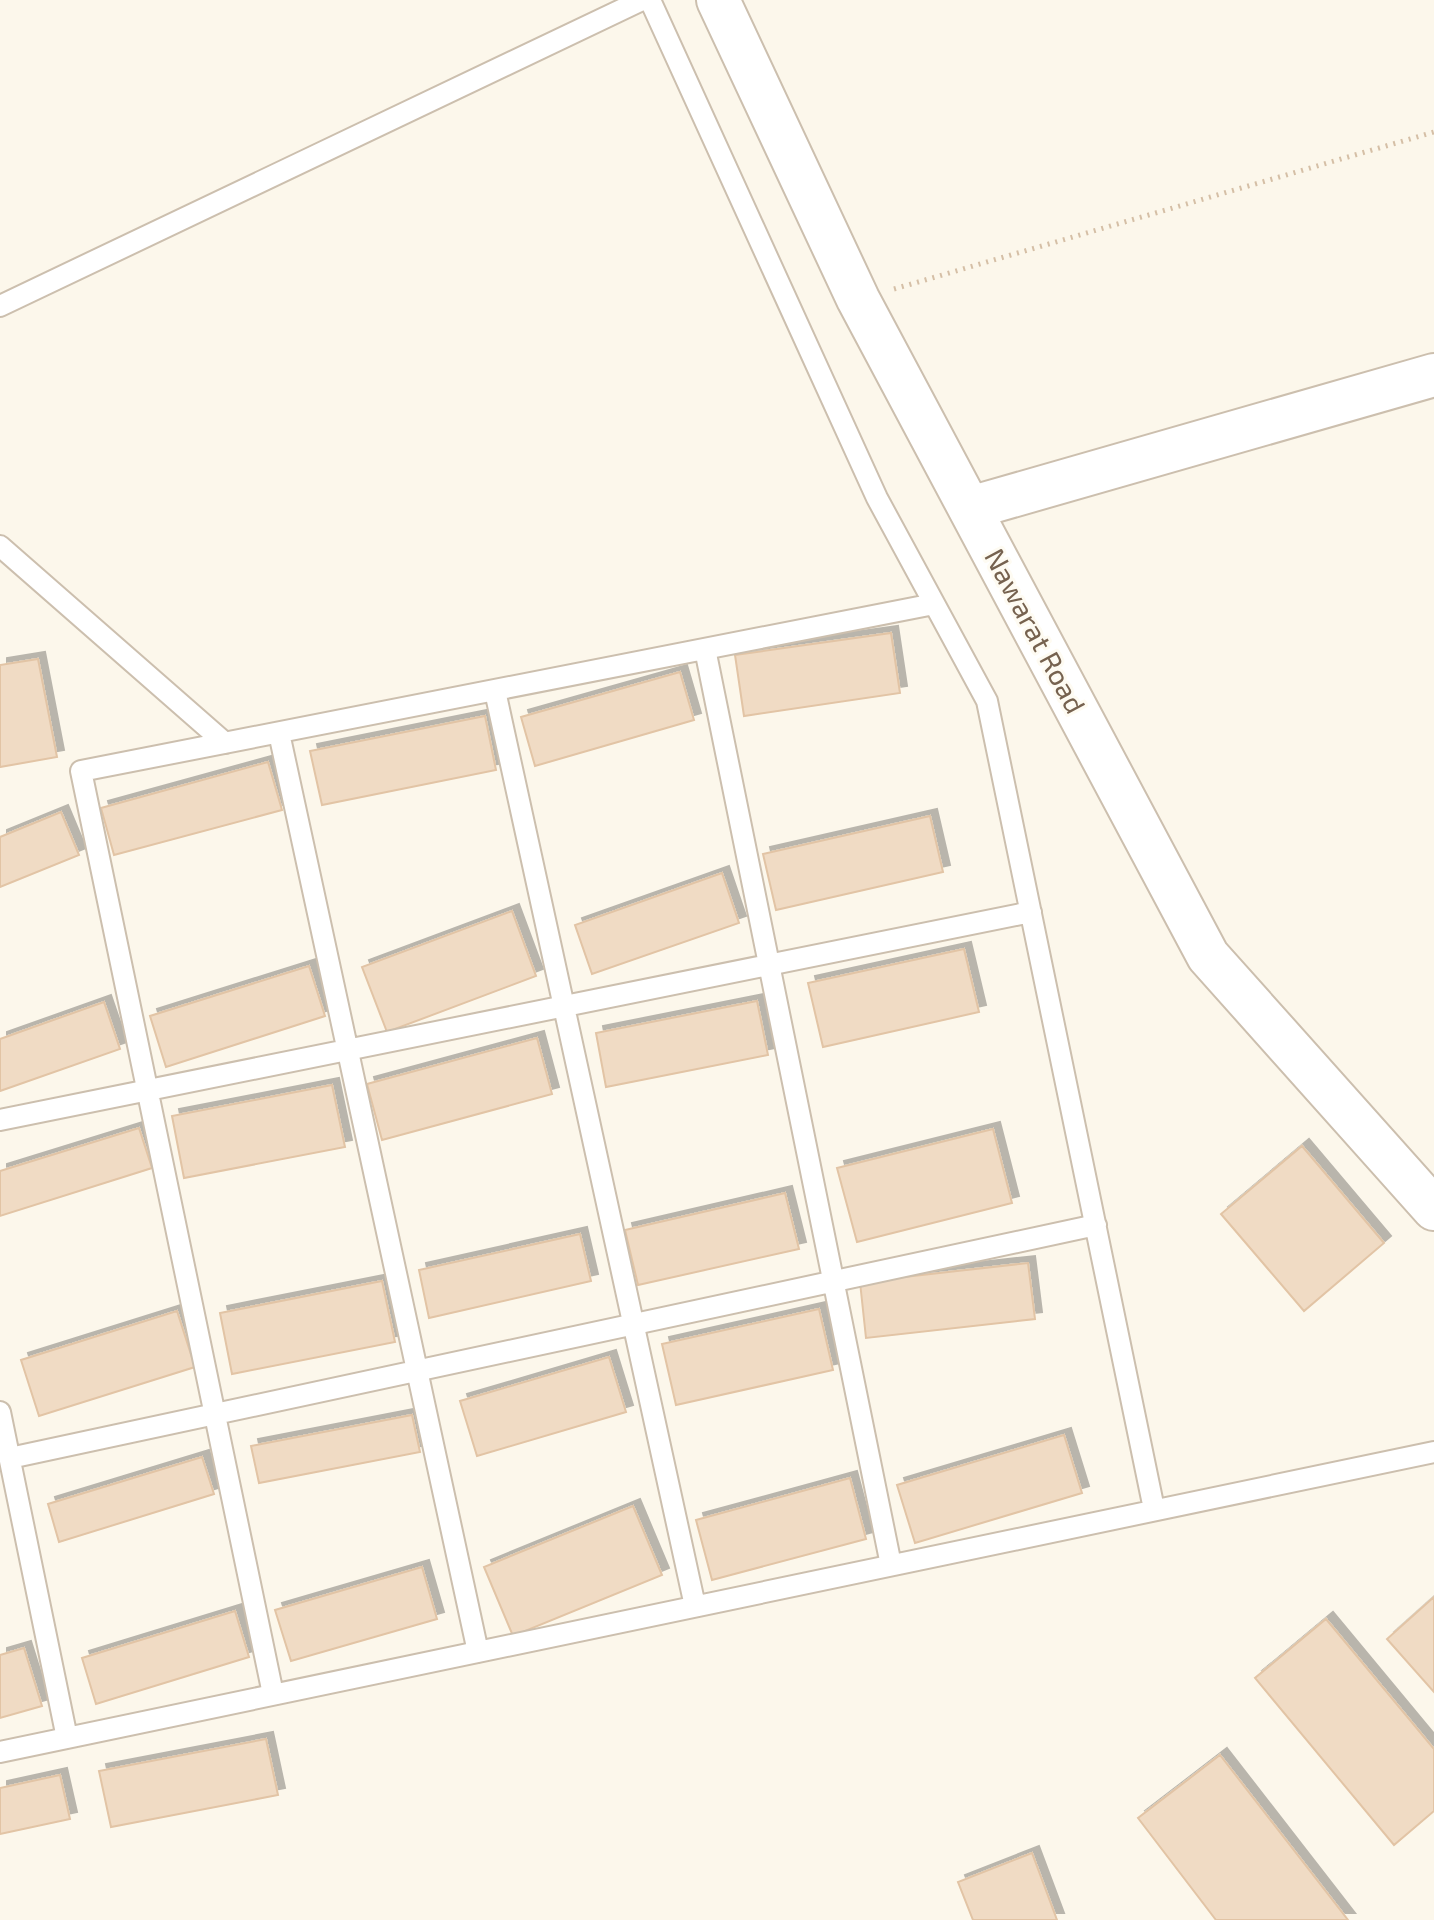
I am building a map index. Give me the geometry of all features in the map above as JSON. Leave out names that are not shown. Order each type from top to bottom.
[{"type":"street","name":"Nawarat Road","points":[[718,0],[858,299],[1208,956],[1434,1209]]},
{"type":"street","points":[[970,508],[1434,375]]},
{"type":"lane","points":[[0,306],[642,0]]},
{"type":"lane","points":[[650,0],[877,498],[987,701],[1154,1509]]},
{"type":"lane","points":[[0,546],[225,743]]},
{"type":"lane","points":[[273,1694],[81,771],[934,604]]},
{"type":"lane","points":[[705,649],[891,1565]]},
{"type":"lane","points":[[495,691],[695,1606]]},
{"type":"lane","points":[[279,733],[478,1652]]},
{"type":"lane","points":[[0,1120],[1031,912]]},
{"type":"lane","points":[[10,1458],[1096,1225]]},
{"type":"lane","points":[[0,1412],[67,1738]]},
{"type":"lane","points":[[0,1752],[1434,1452]]},
{"type":"path","points":[[858,299],[1434,132]]},
{"type":"building","points":[[891,633],[900,693],[744,716],[735,655]]},
{"type":"building","points":[[38,659],[57,757],[0,767],[0,665]]},
{"type":"building","points":[[680,672],[694,720],[535,766],[521,717]]},
{"type":"building","points":[[485,716],[496,770],[322,805],[310,751]]},
{"type":"building","points":[[268,762],[282,810],[114,855],[101,808]]},
{"type":"building","points":[[61,812],[79,855],[0,887],[0,837]]},
{"type":"building","points":[[930,816],[943,872],[776,910],[763,854]]},
{"type":"building","points":[[722,873],[739,923],[592,974],[575,925]]},
{"type":"building","points":[[512,911],[536,976],[387,1032],[362,967]]},
{"type":"building","points":[[964,949],[979,1012],[823,1047],[808,983]]},
{"type":"building","points":[[309,966],[325,1016],[166,1067],[150,1016]]},
{"type":"building","points":[[757,1001],[768,1055],[606,1087],[596,1033]]},
{"type":"building","points":[[104,1002],[120,1049],[0,1091],[0,1039]]},
{"type":"building","points":[[537,1038],[552,1094],[382,1140],[367,1084]]},
{"type":"building","points":[[332,1085],[345,1147],[184,1178],[172,1116]]},
{"type":"building","points":[[139,1128],[152,1168],[0,1216],[0,1171]]},
{"type":"building","points":[[993,1129],[1012,1203],[857,1242],[837,1168]]},
{"type":"building","points":[[1302,1146],[1384,1243],[1304,1311],[1221,1214]]},
{"type":"building","points":[[785,1193],[799,1249],[638,1285],[625,1230]]},
{"type":"building","points":[[580,1234],[591,1281],[429,1318],[419,1270]]},
{"type":"building","points":[[1028,1263],[1035,1319],[866,1338],[860,1282]]},
{"type":"building","points":[[382,1281],[395,1342],[232,1374],[220,1313]]},
{"type":"building","points":[[819,1309],[833,1370],[676,1405],[662,1344]]},
{"type":"building","points":[[177,1311],[195,1367],[39,1416],[21,1360]]},
{"type":"building","points":[[609,1357],[626,1412],[477,1456],[460,1401]]},
{"type":"building","points":[[412,1415],[420,1452],[259,1483],[251,1446]]},
{"type":"building","points":[[1064,1435],[1082,1493],[915,1543],[897,1485]]},
{"type":"building","points":[[202,1457],[214,1494],[59,1542],[48,1504]]},
{"type":"building","points":[[850,1478],[866,1539],[712,1580],[696,1520]]},
{"type":"building","points":[[633,1506],[662,1575],[513,1636],[484,1567]]},
{"type":"building","points":[[422,1567],[437,1619],[291,1661],[275,1610]]},
{"type":"building","points":[[1434,1597],[1434,1692],[1387,1639]]},
{"type":"building","points":[[235,1611],[249,1657],[96,1704],[82,1658]]},
{"type":"building","points":[[1326,1619],[1434,1749],[1434,1811],[1394,1845],[1255,1678]]},
{"type":"building","points":[[24,1648],[42,1706],[0,1718],[0,1655]]},
{"type":"building","points":[[266,1739],[278,1795],[111,1827],[99,1771]]},
{"type":"building","points":[[1220,1755],[1348,1920],[1216,1920],[1138,1818]]},
{"type":"building","points":[[60,1775],[70,1819],[0,1834],[0,1788]]},
{"type":"building","points":[[1032,1853],[1057,1920],[973,1920],[958,1882]]}]
